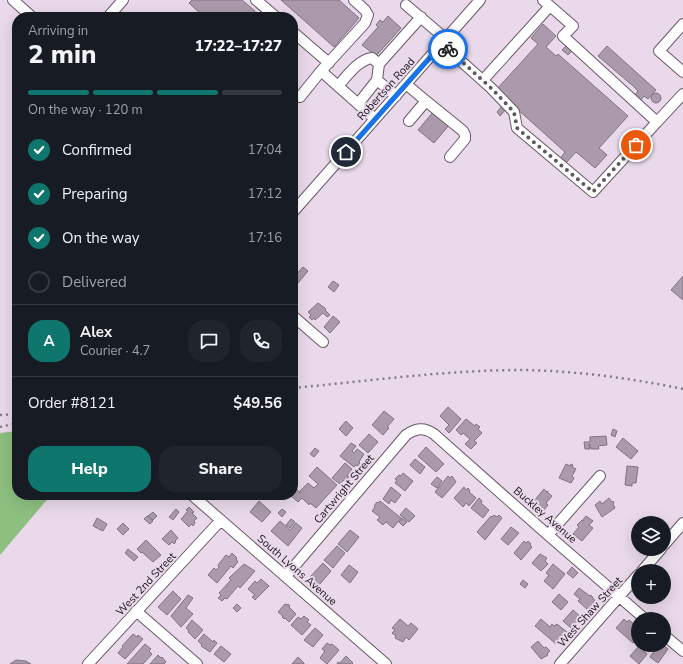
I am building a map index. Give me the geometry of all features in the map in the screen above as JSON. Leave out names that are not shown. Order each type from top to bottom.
[{"type":"street","points":[[13,0],[26,12]]},
{"type":"street","points":[[112,12],[123,0]]},
{"type":"street","points":[[256,0],[270,12]]},
{"type":"street","points":[[300,97],[365,23],[368,15],[365,10],[354,0]]},
{"type":"street","name":"Robertson Road","points":[[298,206],[444,42],[475,2]]},
{"type":"street","points":[[483,80],[547,3],[573,26],[563,36],[657,122]]},
{"type":"street","points":[[406,4],[421,17],[514,112],[517,128],[593,192],[683,94]]},
{"type":"street","points":[[358,104],[377,80],[379,64],[421,17]]},
{"type":"street","points":[[683,24],[659,51],[683,72]]},
{"type":"street","points":[[298,37],[325,67],[338,86],[375,119]]},
{"type":"street","points":[[338,86],[352,70],[367,59],[372,58],[379,64]]},
{"type":"street","points":[[377,80],[396,96]]},
{"type":"street","points":[[406,84],[463,130],[465,139],[450,157]]},
{"type":"street","points":[[409,121],[426,101]]},
{"type":"street","points":[[298,320],[323,342]]},
{"type":"street","name":"Cartwright Street","points":[[286,576],[406,435],[412,430],[420,428],[428,430]]},
{"type":"street","name":"Buckley Avenue","points":[[428,430],[638,612]]},
{"type":"street","points":[[548,535],[600,476]]},
{"type":"street","name":"South Lyons Avenue","points":[[198,500],[386,664]]},
{"type":"street","name":"West 2nd Street","points":[[88,664],[221,520]]},
{"type":"street","points":[[671,537],[683,523]]},
{"type":"street","points":[[648,564],[655,556]]},
{"type":"street","name":"West Shaw Street","points":[[560,664],[631,584]]},
{"type":"street","points":[[136,611],[197,664]]},
{"type":"street","points":[[671,641],[683,651]]},
{"type":"green space","points":[[12,432],[12,500],[47,500],[0,555],[0,433]]},
{"type":"building","points":[[192,0],[242,0],[255,11],[199,12],[189,3]]},
{"type":"building","points":[[281,0],[339,0],[359,18],[334,47],[298,15],[298,12],[295,12]]},
{"type":"building","points":[[388,16],[401,28],[376,56],[362,45],[378,27],[376,25],[380,20],[383,22]]},
{"type":"building","points":[[543,24],[556,36],[546,47],[556,56],[558,54],[628,116],[599,148],[607,155],[595,168],[576,152],[564,165],[559,160],[565,152],[496,90],[538,44],[531,38]]},
{"type":"building","points":[[566,46],[572,51],[568,55],[562,50]]},
{"type":"building","points":[[607,46],[656,90],[648,99],[644,96],[641,100],[635,95],[638,91],[598,56]]},
{"type":"building","points":[[654,93],[658,93],[660,94],[660,102],[654,103],[651,100],[651,96]]},
{"type":"building","points":[[502,106],[506,109],[500,116],[497,112]]},
{"type":"building","points":[[434,111],[450,124],[434,143],[418,130]]},
{"type":"building","points":[[303,267],[308,271],[298,283],[298,272]]},
{"type":"building","points":[[683,276],[683,300],[671,290]]},
{"type":"building","points":[[333,281],[339,285],[334,292],[328,287]]},
{"type":"building","points":[[318,303],[326,309],[325,310],[330,315],[327,317],[323,313],[315,320],[314,318],[312,320],[309,317],[311,315],[308,312]]},
{"type":"building","points":[[333,316],[340,322],[330,333],[324,327]]},
{"type":"building","points":[[448,407],[461,419],[449,433],[445,429],[449,425],[440,416]]},
{"type":"building","points":[[384,411],[394,419],[387,427],[389,428],[383,435],[372,425]]},
{"type":"building","points":[[466,419],[475,426],[476,424],[480,427],[478,429],[482,433],[474,441],[477,443],[471,449],[465,444],[470,439],[463,433],[461,435],[456,430]]},
{"type":"building","points":[[346,421],[353,428],[346,436],[339,429]]},
{"type":"building","points":[[613,429],[617,431],[615,437],[611,435]]},
{"type":"building","points":[[369,434],[378,442],[368,453],[359,445]]},
{"type":"building","points":[[606,436],[607,445],[598,446],[599,449],[591,449],[589,444],[590,449],[585,449],[584,442],[590,442],[590,437]]},
{"type":"building","points":[[623,438],[638,451],[631,459],[616,447]]},
{"type":"building","points":[[351,443],[356,446],[352,451],[354,453],[357,449],[364,454],[358,466],[356,465],[354,467],[340,456]]},
{"type":"building","points":[[426,447],[444,464],[436,472],[418,456]]},
{"type":"building","points":[[315,448],[319,451],[314,457],[310,454]]},
{"type":"building","points":[[415,459],[425,467],[420,474],[410,465]]},
{"type":"building","points":[[345,463],[352,469],[347,476],[349,477],[346,481],[344,480],[340,484],[332,478]]},
{"type":"building","points":[[566,464],[570,466],[571,464],[573,465],[572,467],[576,469],[572,476],[574,478],[571,483],[559,478]]},
{"type":"building","points":[[627,466],[638,467],[636,483],[632,483],[632,486],[625,485]]},
{"type":"building","points":[[317,467],[337,485],[316,508],[310,503],[309,505],[302,498],[298,502],[296,500],[298,500],[298,491],[300,493],[300,491],[308,483],[314,488],[318,484],[309,476]]},
{"type":"building","points":[[403,473],[413,481],[405,491],[395,483],[397,480],[395,479]]},
{"type":"building","points":[[448,476],[450,478],[452,476],[456,482],[442,498],[435,492]]},
{"type":"building","points":[[437,477],[442,481],[437,488],[431,484]]},
{"type":"building","points":[[391,487],[401,495],[395,503],[391,500],[389,504],[383,499]]},
{"type":"building","points":[[464,487],[466,490],[468,488],[470,491],[469,492],[476,498],[469,506],[466,503],[463,507],[454,498]]},
{"type":"building","points":[[544,489],[552,496],[546,503],[548,505],[544,510],[533,502]]},
{"type":"building","points":[[479,498],[482,501],[481,503],[489,510],[483,518],[471,508]]},
{"type":"building","points":[[609,498],[612,502],[613,501],[615,508],[602,517],[595,505],[600,501],[602,504]]},
{"type":"building","points":[[259,501],[271,512],[262,522],[250,512]]},
{"type":"building","points":[[380,501],[401,518],[393,528],[386,522],[383,525],[377,520],[380,517],[372,511],[377,502],[378,503]]},
{"type":"building","points":[[189,507],[197,518],[194,521],[195,523],[193,526],[191,524],[189,527],[181,519],[188,511],[186,510]]},
{"type":"building","points":[[406,508],[415,516],[409,522],[400,515]]},
{"type":"building","points":[[176,509],[179,512],[173,520],[169,517]]},
{"type":"building","points":[[282,509],[286,512],[282,517],[278,513]]},
{"type":"building","points":[[153,512],[157,516],[153,520],[148,516]]},
{"type":"building","points":[[494,515],[497,517],[499,515],[502,518],[485,540],[477,532],[491,516],[492,517]]},
{"type":"building","points":[[147,516],[153,521],[150,524],[144,519]]},
{"type":"building","points":[[586,516],[593,521],[589,525],[593,528],[582,541],[573,534],[579,527],[577,525],[582,520],[584,521],[583,520]]},
{"type":"building","points":[[97,518],[107,524],[103,531],[93,526]]},
{"type":"building","points":[[402,518],[407,522],[403,526],[399,522]]},
{"type":"building","points":[[291,519],[295,522],[290,528],[286,525]]},
{"type":"building","points":[[280,521],[290,530],[296,523],[302,528],[288,546],[271,531]]},
{"type":"building","points":[[123,523],[129,529],[123,535],[117,529]]},
{"type":"building","points":[[511,527],[519,533],[508,545],[501,539]]},
{"type":"building","points":[[171,530],[178,538],[174,544],[172,542],[169,545],[162,539]]},
{"type":"building","points":[[350,530],[359,537],[347,552],[338,544]]},
{"type":"building","points":[[146,540],[161,555],[153,562],[137,549]]},
{"type":"building","points":[[524,541],[526,543],[528,541],[532,547],[521,560],[514,553]]},
{"type":"building","points":[[337,546],[345,553],[333,568],[324,560]]},
{"type":"building","points":[[128,549],[138,557],[134,561],[125,553]]},
{"type":"building","points":[[232,553],[237,558],[236,559],[238,562],[233,568],[231,566],[217,583],[208,575],[214,568],[216,570],[219,567],[218,565],[226,555],[229,557]]},
{"type":"building","points":[[540,554],[547,558],[545,561],[548,564],[541,571],[532,563]]},
{"type":"building","points":[[323,563],[331,571],[319,585],[310,577]]},
{"type":"building","points":[[244,564],[255,571],[240,588],[238,586],[227,599],[225,598],[222,601],[218,598],[221,595],[219,593],[231,580],[229,578]]},
{"type":"building","points":[[553,564],[565,574],[553,589],[544,581],[549,575],[546,573]]},
{"type":"building","points":[[349,565],[358,572],[350,583],[341,575]]},
{"type":"building","points":[[572,567],[578,573],[573,578],[567,573]]},
{"type":"building","points":[[261,579],[269,586],[255,600],[252,597],[255,595],[248,589],[255,581],[257,583]]},
{"type":"building","points":[[523,580],[528,584],[525,588],[520,584]]},
{"type":"building","points":[[579,588],[590,596],[591,595],[595,601],[588,610],[578,601],[580,599],[574,594]]},
{"type":"building","points":[[173,591],[181,599],[167,615],[158,607]]},
{"type":"building","points":[[559,594],[568,602],[561,610],[552,602]]},
{"type":"building","points":[[188,595],[193,598],[186,608],[193,614],[181,627],[171,616]]},
{"type":"building","points":[[237,604],[241,608],[237,612],[233,608]]},
{"type":"building","points":[[285,604],[288,604],[296,614],[289,622],[278,612]]},
{"type":"building","points":[[573,610],[581,617],[571,628],[563,621]]},
{"type":"building","points":[[304,616],[309,620],[307,622],[311,625],[302,635],[291,625],[298,617],[301,619]]},
{"type":"building","points":[[400,619],[408,626],[411,623],[418,629],[409,640],[406,637],[403,642],[395,638],[396,636],[392,633],[395,630],[392,628]]},
{"type":"building","points":[[541,619],[550,627],[552,624],[554,626],[557,624],[567,632],[556,644],[535,626]]},
{"type":"building","points":[[624,619],[627,622],[629,620],[631,622],[631,641],[616,628]]},
{"type":"building","points":[[192,620],[203,630],[195,639],[186,628]]},
{"type":"building","points":[[315,628],[323,635],[313,647],[304,640]]},
{"type":"building","points":[[133,634],[137,637],[138,635],[143,639],[125,659],[118,653]]},
{"type":"building","points":[[204,634],[213,642],[214,640],[217,643],[210,652],[201,646],[202,645],[198,641]]},
{"type":"building","points":[[538,641],[544,648],[546,647],[550,651],[547,654],[548,655],[541,659],[531,647]]},
{"type":"building","points":[[327,643],[330,645],[332,644],[339,650],[327,664],[320,658],[325,651],[322,649]]},
{"type":"building","points":[[145,644],[151,649],[149,651],[152,654],[143,664],[127,664]]},
{"type":"building","points":[[221,646],[231,654],[224,662],[214,654]]},
{"type":"building","points":[[634,652],[645,652],[647,654],[639,664],[630,656]]},
{"type":"building","points":[[654,652],[666,652],[658,663],[650,657]]},
{"type":"building","points":[[158,655],[166,662],[164,664],[150,664]]},
{"type":"building","points":[[346,656],[353,663],[352,664],[337,664],[338,662],[340,663]]},
{"type":"building","points":[[298,657],[304,664],[292,664]]},
{"type":"building","points":[[16,660],[26,661],[31,664],[10,664]]},
{"type":"railway","points":[[298,387],[408,376],[494,370],[523,370],[603,376],[683,389]]},
{"type":"railway","points":[[0,415],[12,414]]},
{"type":"railway","points":[[0,427],[12,424]]},
{"type":"way so far","points":[[448,49],[491,88],[514,112],[517,128],[593,192],[636,145]]},
{"type":"route","points":[[346,152],[442,44],[448,49]]}]
